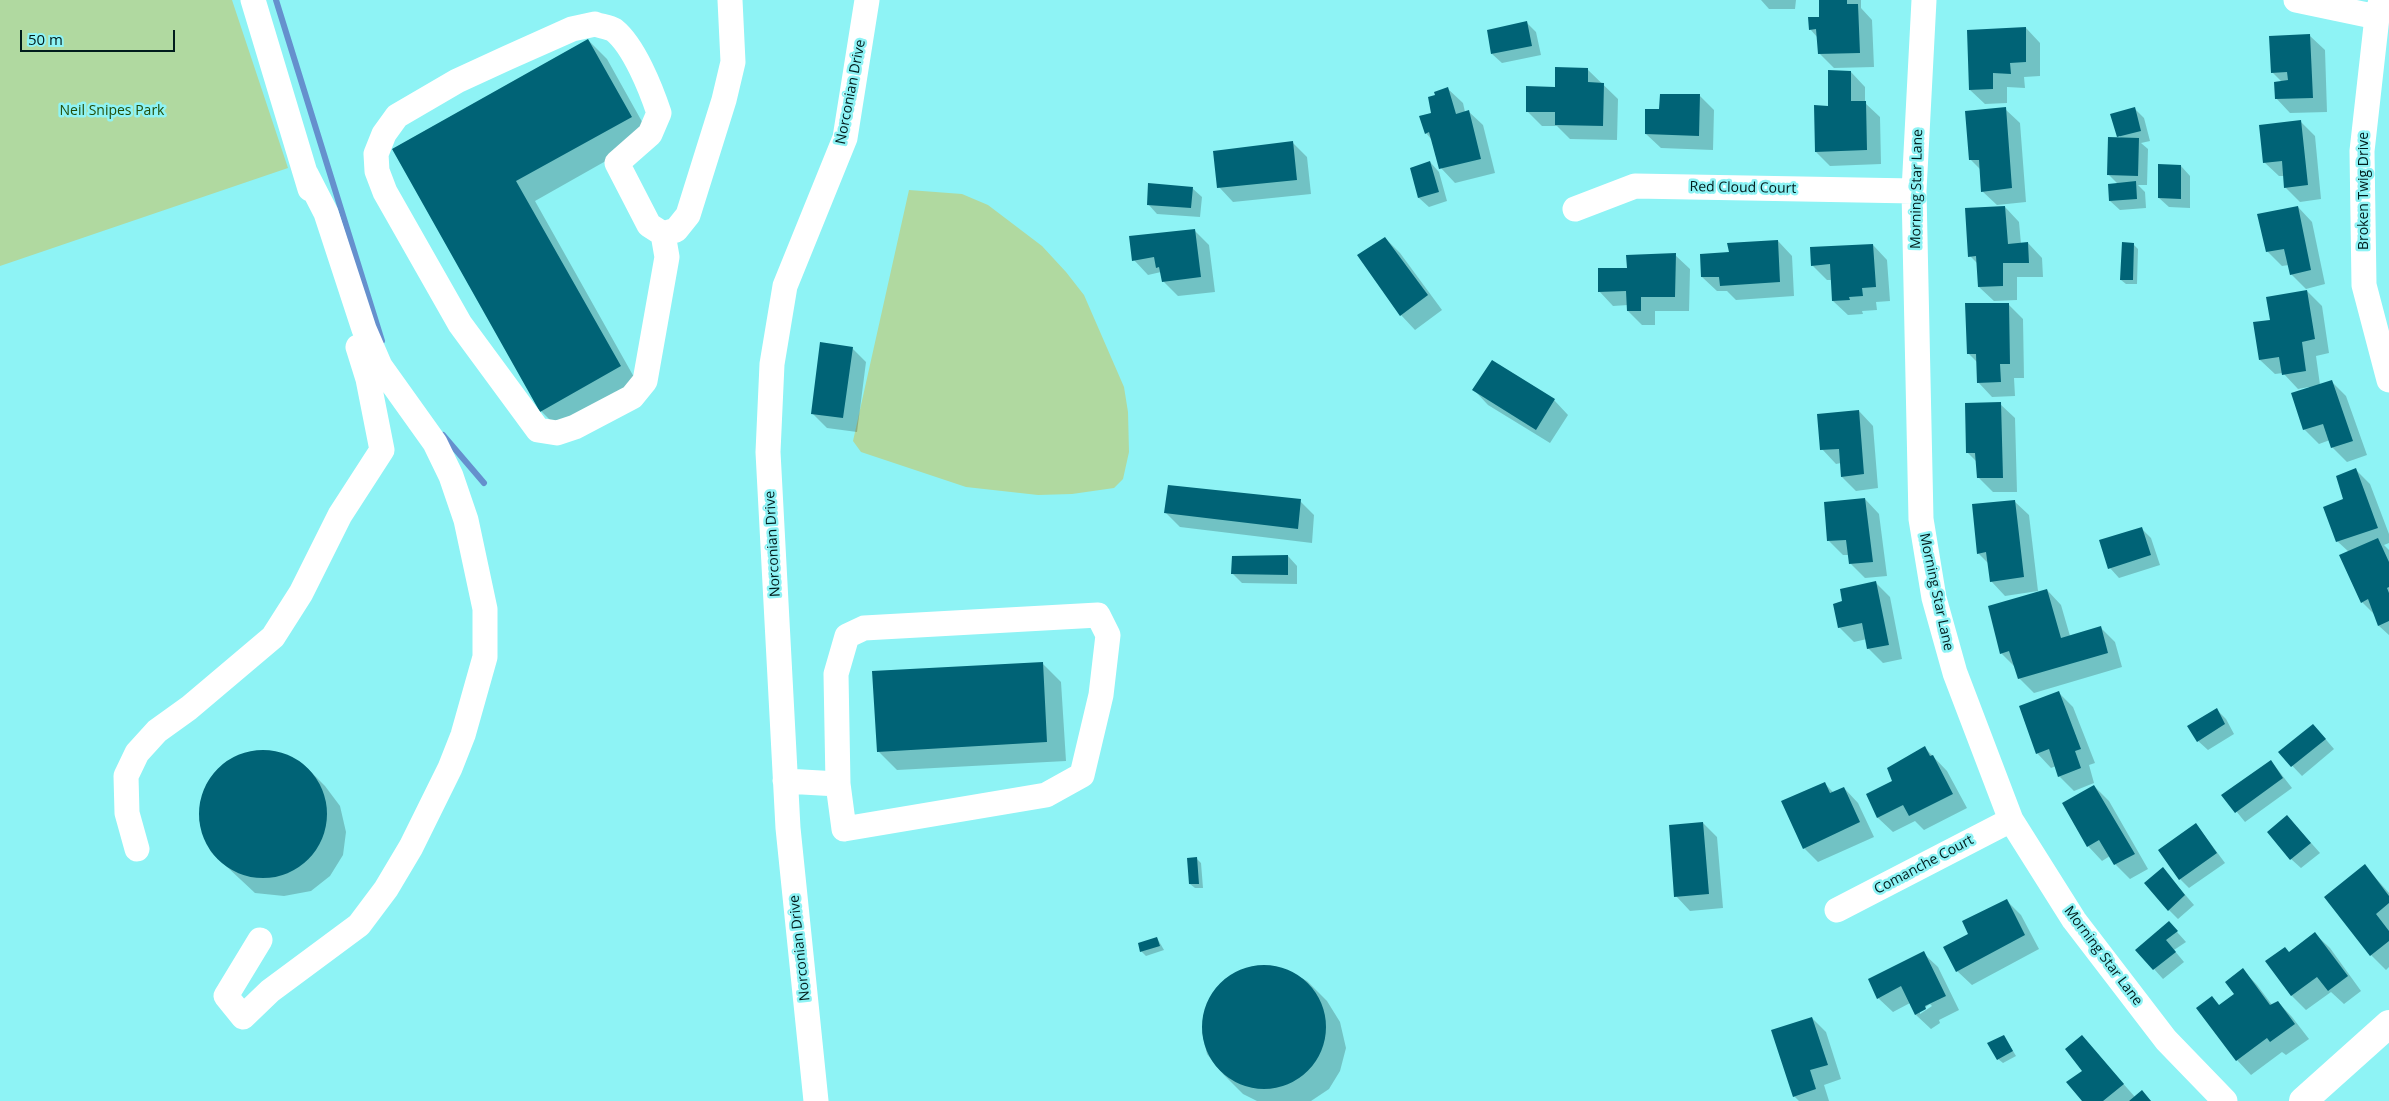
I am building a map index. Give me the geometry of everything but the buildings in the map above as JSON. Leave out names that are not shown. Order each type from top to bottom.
[{"type":"main road","points":[[2304,1101],[2389,1024]]},
{"type":"street","points":[[137,849],[127,813],[126,776],[137,753],[157,731],[189,708],[273,637],[301,593],[340,515],[382,450],[368,379],[253,0]]},
{"type":"street","points":[[663,234],[667,257],[645,381],[632,397],[575,427],[557,434],[538,430],[460,324],[385,192],[377,171],[376,154],[384,134],[397,116],[457,81],[572,29],[595,24],[612,29],[626,44],[652,90],[659,113],[650,134],[617,163],[649,225],[663,234],[676,230],[688,214],[724,100],[733,62],[730,0]]},
{"type":"street","name":"Norconian Drive","points":[[816,1101],[788,828],[785,781],[768,452],[772,364],[785,286],[845,138],[867,0]]},
{"type":"street","name":"Morning Star Lane","points":[[1924,0],[1914,191],[1921,518],[1934,598],[1955,673],[2010,820],[2074,920],[2166,1040],[2225,1101]]},
{"type":"street","points":[[2296,0],[2379,9]]},
{"type":"street","name":"Broken Twig Drive","points":[[2379,9],[2362,151],[2364,285],[2389,380]]},
{"type":"street","points":[[260,940],[226,996],[243,1017],[270,992],[358,925],[386,889],[411,847],[450,768],[463,735],[485,657],[484,601],[466,520],[451,476],[435,443],[380,366],[364,329],[326,213],[306,174]]},
{"type":"street","name":"Red Cloud Court","points":[[1576,209],[1635,186],[1914,191]]},
{"type":"street","points":[[1098,614],[1108,635],[1101,695],[1082,775],[1046,795],[844,828],[838,784],[836,674],[847,636],[864,628],[1098,614]]},
{"type":"street","points":[[785,781],[838,784]]},
{"type":"street","name":"Comanche Court","points":[[1837,910],[2010,820]]},
{"type":"green space","name":"Neil Snipes Park","points":[[0,0],[232,0],[288,168],[0,266]]},
{"type":"green space","points":[[909,190],[962,194],[988,205],[1042,246],[1084,295],[1124,387],[1128,412],[1129,452],[1123,479],[1114,488],[1072,494],[1038,495],[966,487],[861,452],[853,441]]},
{"type":"waterway","points":[[276,0],[382,341]]},
{"type":"waterway","points":[[443,435],[484,483]]}]
